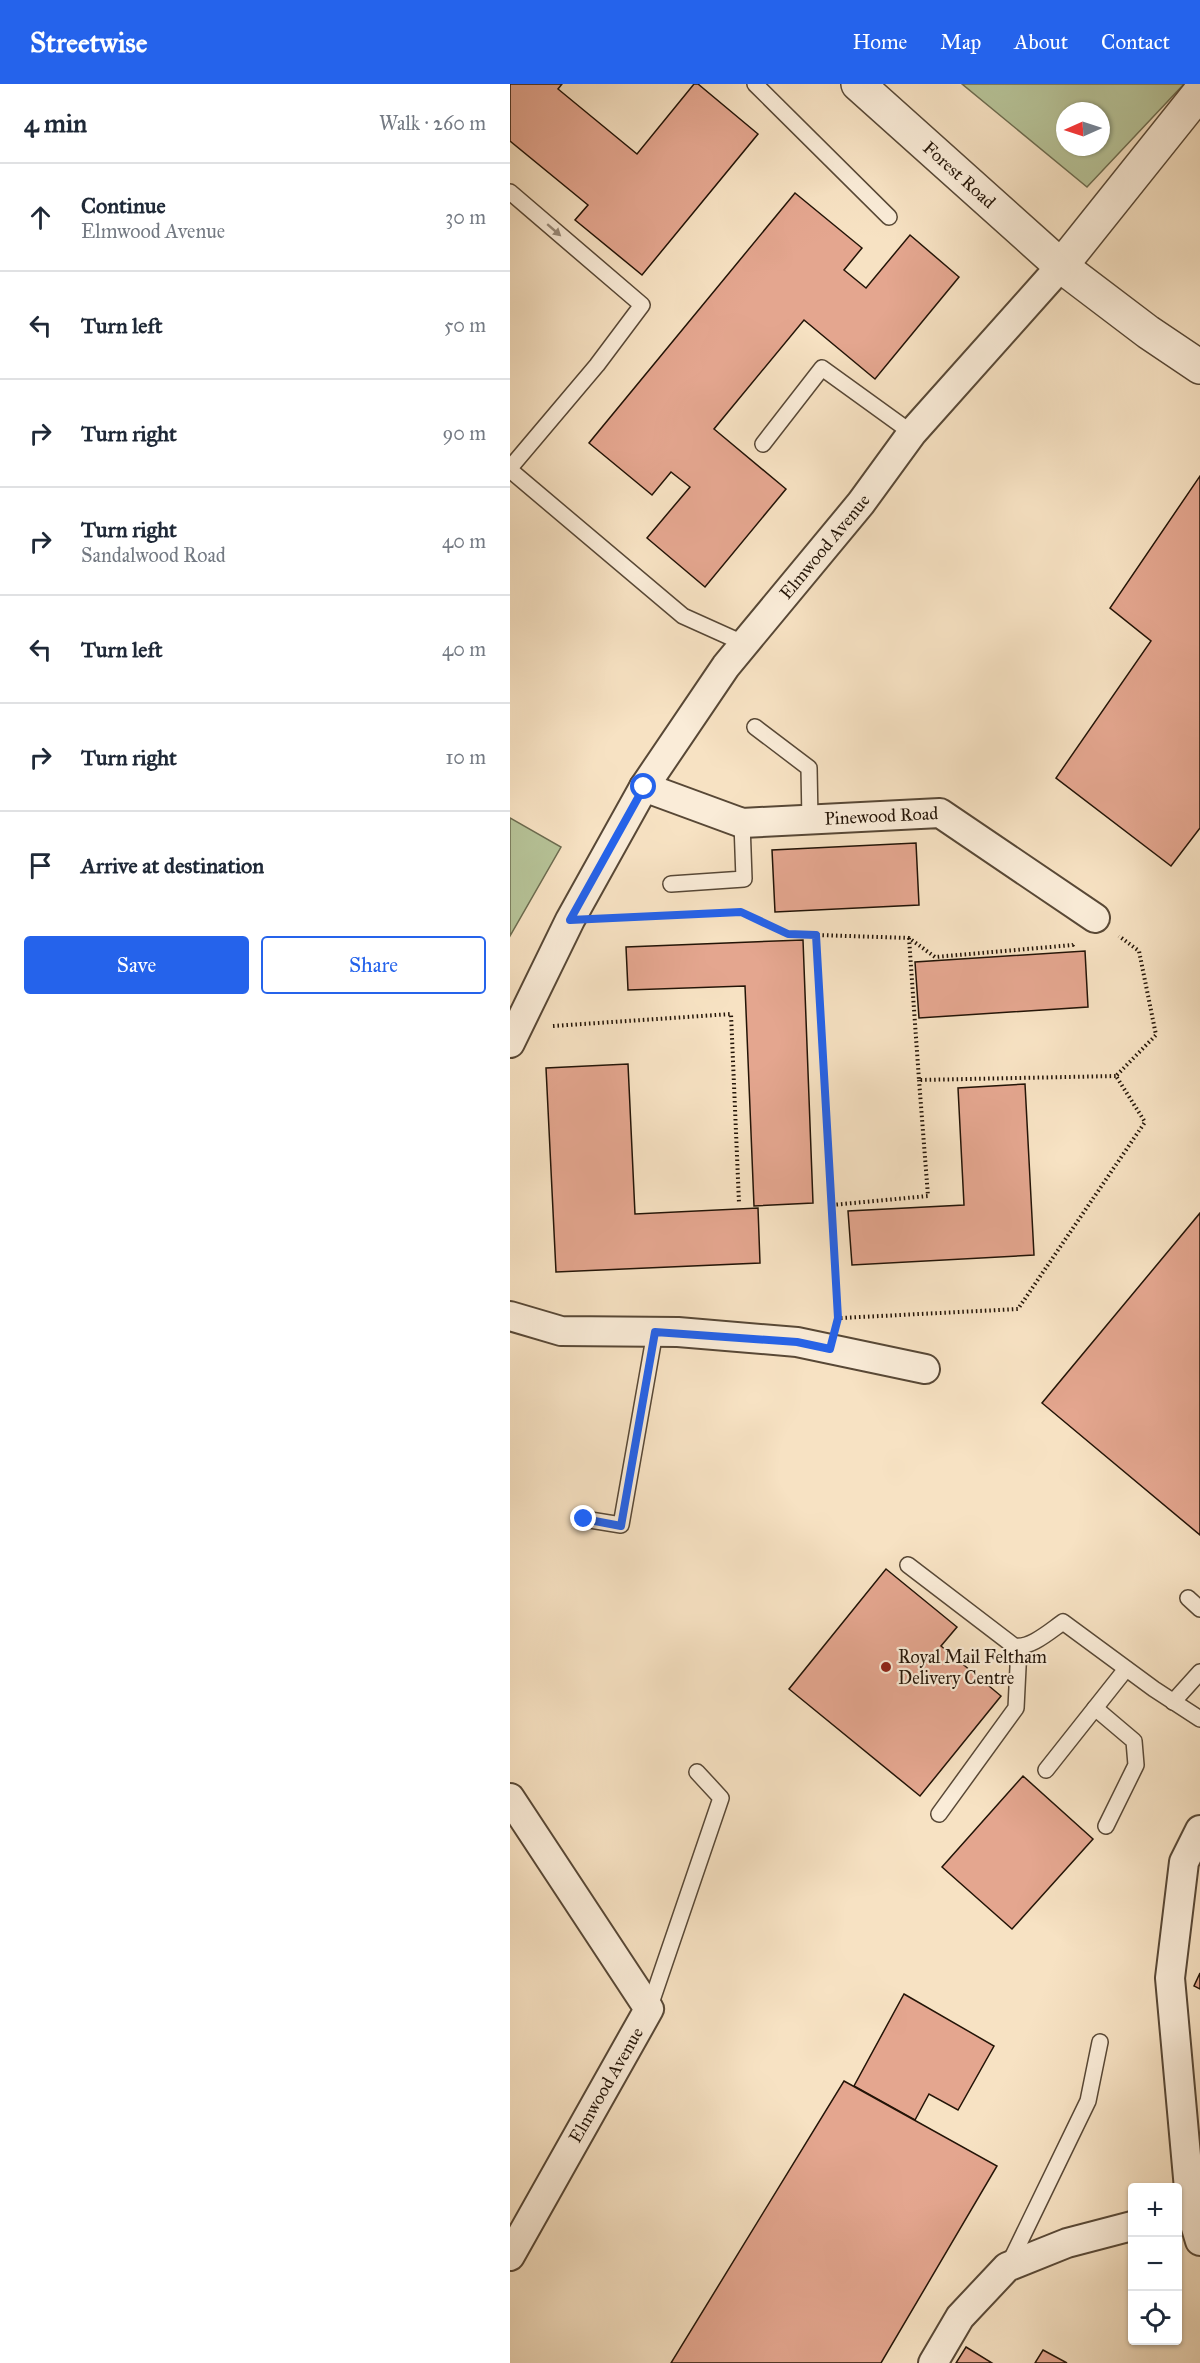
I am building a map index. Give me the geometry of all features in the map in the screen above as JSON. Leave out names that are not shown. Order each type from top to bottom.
[{"type":"street","name":"Forest Road","points":[[858,84],[1061,266],[1148,332],[1200,367]]},
{"type":"street","name":"Elmwood Avenue","points":[[514,1036],[570,920],[644,787],[743,643],[861,502],[912,433],[1061,266],[1200,92]]},
{"type":"street","name":"Pinewood Road","points":[[644,787],[742,823],[940,813],[1095,918]]},
{"type":"street","points":[[510,1316],[561,1331],[655,1332],[797,1342],[925,1369]]},
{"type":"street","name":"Elmwood Avenue","points":[[510,1798],[649,2009],[510,2256]]},
{"type":"street","points":[[1200,1830],[1184,1862],[1170,1978],[1184,2212],[1200,2241]]},
{"type":"street","points":[[933,2363],[960,2317],[1008,2267],[1067,2243],[1128,2227]]},
{"type":"lane","points":[[755,84],[889,217]]},
{"type":"lane","points":[[510,192],[642,305],[597,366],[510,469],[683,616],[743,643]]},
{"type":"lane","points":[[763,444],[822,368],[912,433]]},
{"type":"lane","points":[[755,727],[809,768],[810,819]]},
{"type":"lane","points":[[671,884],[744,879],[742,823]]},
{"type":"lane","points":[[584,1519],[621,1526],[655,1332]]},
{"type":"lane","points":[[908,1565],[1014,1646],[1019,1647],[1042,1637],[1062,1622],[1200,1719]]},
{"type":"lane","points":[[1188,1598],[1200,1609]]},
{"type":"lane","points":[[939,1814],[1016,1708],[1019,1647]]},
{"type":"lane","points":[[1046,1770],[1126,1669]]},
{"type":"lane","points":[[1173,1702],[1200,1671]]},
{"type":"lane","points":[[1095,1708],[1134,1741],[1136,1765],[1106,1826]]},
{"type":"lane","points":[[649,2009],[722,1798],[697,1772]]},
{"type":"lane","points":[[1008,2267],[1088,2101],[1100,2042]]},
{"type":"path","points":[[570,920],[741,912],[788,934],[909,938],[934,957],[1073,945],[1095,918],[1139,951],[1156,1035],[1116,1076],[919,1080]]},
{"type":"path","points":[[816,935],[838,1318],[830,1349]]},
{"type":"path","points":[[832,1205],[928,1196],[909,938]]},
{"type":"path","points":[[514,1036],[731,1014],[739,1203]]},
{"type":"path","points":[[838,1318],[1018,1309],[1145,1122],[1116,1076]]},
{"type":"green space","points":[[962,84],[1184,84],[1087,187]]},
{"type":"green space","points":[[510,818],[561,847],[510,936]]},
{"type":"building","points":[[510,84],[562,84],[558,89],[637,154],[694,84],[698,84],[758,134],[642,275],[575,220],[588,205],[510,141]]},
{"type":"building","points":[[795,193],[862,248],[844,270],[866,288],[910,235],[959,277],[875,379],[804,320],[714,429],[786,489],[705,587],[647,538],[690,487],[671,472],[652,495],[589,443]]},
{"type":"building","points":[[1200,476],[1200,828],[1171,866],[1056,778],[1151,641],[1110,608]]},
{"type":"building","points":[[916,843],[919,905],[775,912],[772,850]]},
{"type":"building","points":[[803,940],[813,1203],[754,1206],[745,986],[628,990],[626,947]]},
{"type":"building","points":[[1085,951],[1088,1007],[919,1018],[915,962]]},
{"type":"building","points":[[628,1064],[635,1214],[758,1208],[760,1263],[556,1272],[546,1068]]},
{"type":"building","points":[[1025,1084],[1034,1255],[852,1265],[848,1211],[964,1205],[958,1088]]},
{"type":"building","points":[[1200,1213],[1200,1535],[1042,1403]]},
{"type":"building","name":"Royal Mail Feltham Delivery Centre","points":[[886,1569],[957,1627],[941,1646],[1001,1696],[920,1796],[789,1689]]},
{"type":"building","points":[[1023,1776],[1093,1839],[1012,1929],[942,1867]]},
{"type":"building","points":[[1200,1973],[1200,1989],[1194,1986]]},
{"type":"building","points":[[904,1994],[994,2046],[958,2110],[929,2094],[915,2120],[854,2086]]},
{"type":"building","points":[[844,2081],[997,2166],[881,2363],[671,2363]]},
{"type":"building","points":[[966,2347],[992,2363],[956,2363]]},
{"type":"building","points":[[1043,2350],[1067,2363],[1035,2363]]},
{"type":"place","name":"Royal Mail Feltham Delivery Centre","points":[[886,1667]]},
{"type":"route","points":[[584,1519],[621,1526],[655,1332],[797,1342],[830,1349],[838,1318],[816,935],[788,934],[741,912],[570,920],[644,787]]}]
